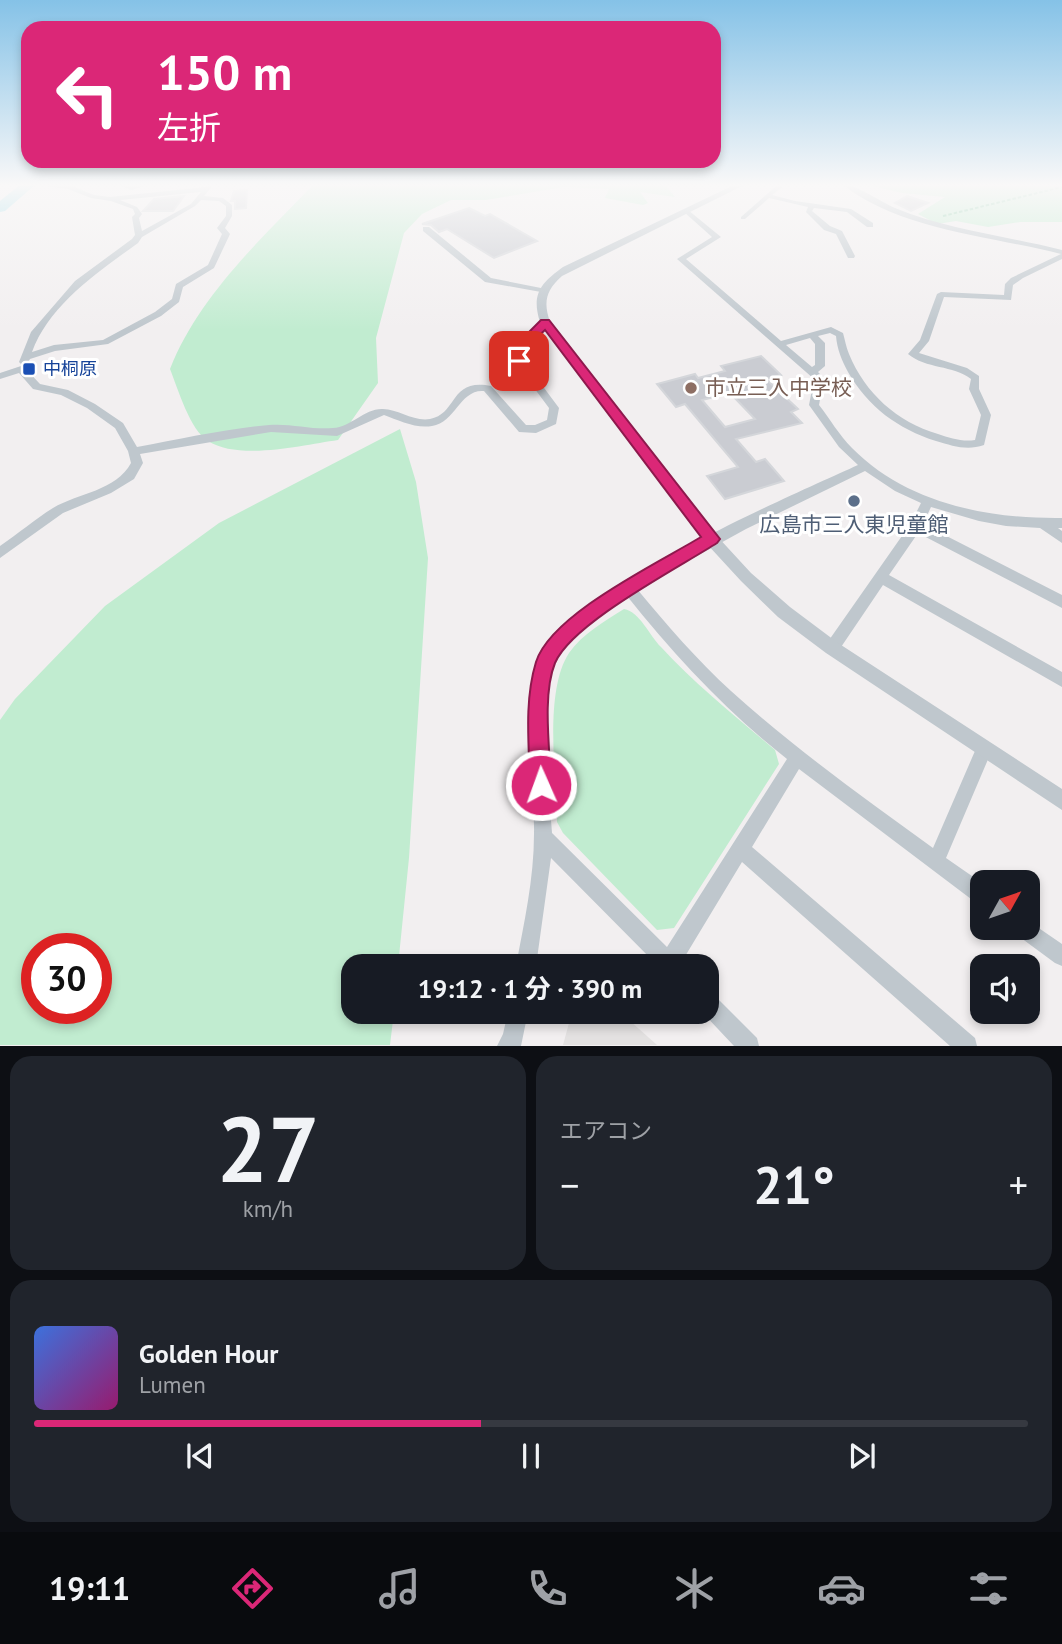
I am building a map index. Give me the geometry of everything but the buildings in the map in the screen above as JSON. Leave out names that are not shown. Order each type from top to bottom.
[{"type":"street","points":[[26,356],[54,348],[105,342],[158,314],[176,300],[180,285],[211,266],[225,233]]},
{"type":"street","points":[[431,233],[488,280],[541,290]]},
{"type":"street","points":[[641,233],[566,269],[549,281],[541,290],[539,303],[545,323],[711,539],[765,594],[832,648],[1062,800]]},
{"type":"street","points":[[712,233],[717,237],[681,259],[818,378],[814,405],[851,454],[866,466],[928,501],[978,519],[1062,523]]},
{"type":"street","points":[[839,233],[851,257]]},
{"type":"street","points":[[969,233],[1009,238],[1062,254]]},
{"type":"street","points":[[21,369],[34,334],[78,283],[135,241],[139,234]]},
{"type":"street","points":[[779,344],[831,330],[840,335],[840,347],[861,388],[884,413],[922,434],[963,445],[974,445],[980,442],[986,415],[974,388],[976,377],[968,370],[927,362],[913,354],[924,341],[941,294],[1007,298],[1009,284],[1016,277],[1043,268],[1062,254]]},
{"type":"street","points":[[134,451],[271,428],[337,432],[376,413],[384,412],[416,422],[431,423],[446,415],[465,392],[474,387],[487,388],[523,429],[536,429],[552,422],[554,408],[519,361],[517,350],[545,323]]},
{"type":"street","points":[[811,372],[820,366],[820,343],[812,335]]},
{"type":"street","points":[[0,553],[59,510],[107,490],[130,476],[136,463],[134,451],[119,426],[91,406],[64,392],[37,387],[21,369]]},
{"type":"street","points":[[0,376],[21,369]]},
{"type":"street","points":[[528,954],[543,837],[539,709],[546,661],[562,637],[585,617],[711,539],[866,466]]},
{"type":"street","points":[[832,648],[916,526],[928,501]]},
{"type":"street","points":[[1044,524],[1062,538]]},
{"type":"street","points":[[916,526],[1062,602]]},
{"type":"street","points":[[881,577],[1062,680]]},
{"type":"street","points":[[629,589],[665,633],[724,695],[797,758],[970,886]]},
{"type":"street","points":[[936,861],[984,750]]},
{"type":"street","points":[[677,954],[797,758]]},
{"type":"street","points":[[543,837],[659,954]]},
{"type":"street","points":[[742,850],[967,1045]]},
{"type":"street","points":[[1040,940],[1062,956]]},
{"type":"street","points":[[719,1014],[749,1045]]},
{"type":"street","points":[[507,1045],[513,1039],[516,1024]]},
{"type":"shaded area","points":[[569,1024],[633,1024],[657,1045],[563,1045]]},
{"type":"green space","points":[[267,233],[404,233],[376,338],[378,383],[338,440],[272,450],[236,450],[221,447],[202,436],[185,408],[170,369],[197,317]]},
{"type":"green space","points":[[400,429],[416,482],[428,558],[409,858],[399,954],[341,954],[341,1024],[393,1024],[390,1045],[0,1045],[0,720],[15,699],[105,606],[219,523]]},
{"type":"green space","points":[[624,609],[640,619],[657,642],[688,674],[775,750],[779,764],[674,928],[657,930],[563,833],[557,822],[553,734],[556,689],[561,669],[580,640]]},
{"type":"place","name":"中桐原","points":[[29,369]]},
{"type":"place","name":"市立三入中学校","points":[[691,388]]},
{"type":"place","name":"広島市三入東児童館","points":[[854,501]]},
{"type":"route","points":[[519,361],[517,350],[545,323],[711,539],[585,617],[562,637],[546,661],[539,696],[541,785]]}]
